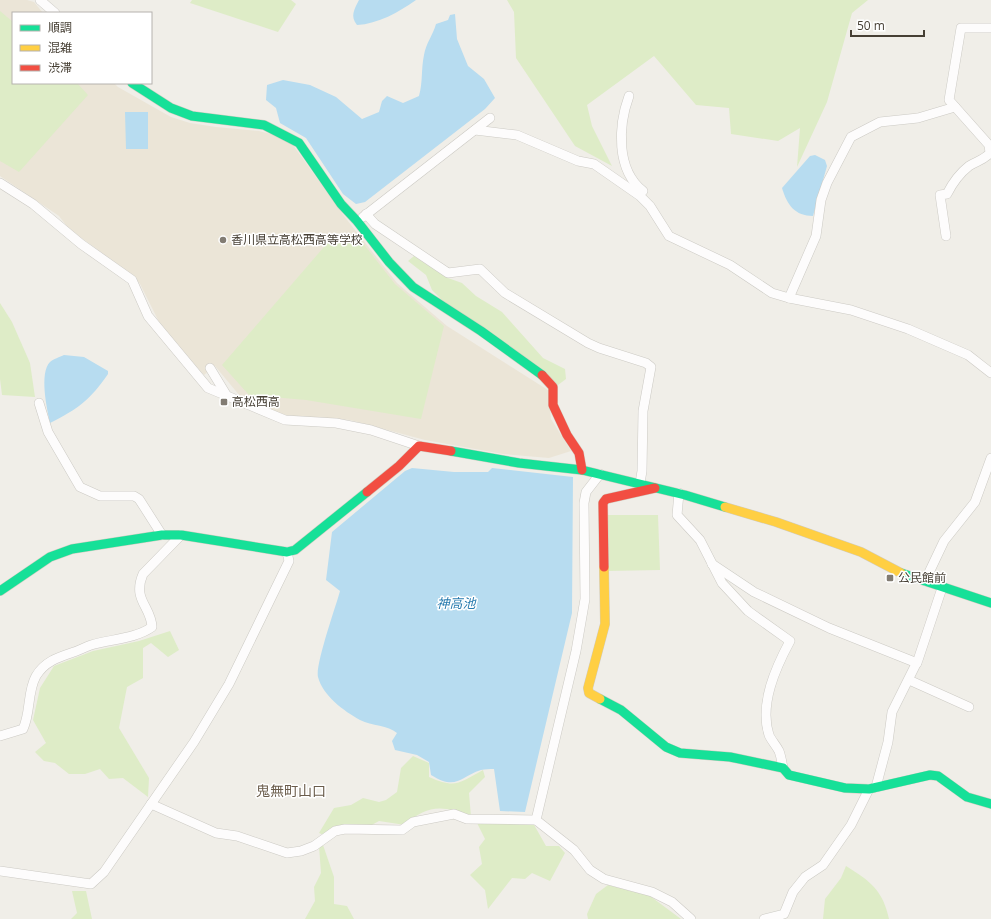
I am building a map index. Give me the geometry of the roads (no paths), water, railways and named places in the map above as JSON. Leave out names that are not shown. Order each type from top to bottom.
[{"type":"street","points":[[40,0],[54,12]]},
{"type":"street","points":[[946,236],[940,195],[947,194],[958,177],[969,167],[985,159],[990,153],[989,145],[949,100],[961,28],[991,28]]},
{"type":"street","points":[[134,84],[170,108],[192,116],[243,121],[264,125],[298,143],[341,204],[357,221],[389,262],[413,287],[480,331],[546,378],[553,387],[553,405],[567,435],[579,453],[582,470]]},
{"type":"street","points":[[630,96],[626,106],[622,136],[626,170],[633,183],[648,195],[651,202],[650,206]]},
{"type":"street","points":[[789,298],[816,236],[820,200],[827,183],[851,137],[880,122],[918,118],[955,107]]},
{"type":"street","points":[[357,221],[490,118]]},
{"type":"street","points":[[475,130],[517,135],[578,161],[594,164],[640,196],[650,206],[669,236],[730,265],[772,293],[789,298],[851,310],[908,329],[968,355],[991,373]]},
{"type":"street","points":[[0,183],[33,204],[81,244],[132,280],[148,316],[208,388],[285,420],[336,423],[371,430],[420,446],[519,463],[582,470],[679,493],[776,522],[861,552],[896,571],[942,588],[991,603]]},
{"type":"street","points":[[366,214],[375,224],[448,273],[480,269],[505,293],[588,343],[646,363],[651,367],[643,411],[642,471],[640,483]]},
{"type":"street","points":[[210,368],[227,396]]},
{"type":"street","points":[[39,403],[48,432],[80,487],[100,496],[134,496],[139,498],[162,536]]},
{"type":"street","points":[[0,591],[50,557],[72,549],[162,536],[181,535],[287,552],[295,550],[400,466],[420,446]]},
{"type":"street","points":[[925,581],[944,541],[975,502],[991,458]]},
{"type":"street","points":[[536,820],[576,651],[585,599],[584,503],[586,492],[600,474]]},
{"type":"street","points":[[658,488],[613,497],[606,499],[603,503],[605,624],[588,688],[589,693],[621,710],[666,747],[680,753],[700,756],[730,757],[783,768]]},
{"type":"street","points":[[679,493],[677,515],[700,540],[722,583],[748,611],[790,641],[775,669],[769,693],[766,722],[770,736],[780,752],[783,768],[788,775],[845,788],[873,788],[930,775],[938,776],[967,797],[991,804]]},
{"type":"street","points":[[0,736],[23,729],[27,720],[30,695],[36,676],[45,665],[58,657],[90,645],[144,633],[152,628],[152,622],[140,596],[140,582],[143,574],[181,535]]},
{"type":"street","points":[[0,871],[91,884],[104,872],[194,742],[229,684],[289,561],[287,552]]},
{"type":"street","points":[[711,564],[760,596],[829,628],[917,663]]},
{"type":"street","points":[[764,919],[784,914],[793,892],[806,877],[823,865],[851,825],[873,788],[888,742],[892,712],[917,663],[942,588]]},
{"type":"street","points":[[909,680],[968,707]]},
{"type":"street","points":[[151,804],[216,833],[237,836],[287,853],[301,851],[314,846],[335,831],[345,829],[402,830],[413,822],[454,814],[467,819],[536,820],[574,850],[590,870],[604,880],[652,892],[672,902],[691,919]]},
{"type":"water","points":[[359,0],[416,0],[388,17],[357,25],[353,16]]},
{"type":"water","points":[[455,14],[457,39],[468,66],[484,79],[495,98],[485,109],[365,202],[356,204],[343,194],[306,138],[280,123],[276,108],[266,100],[267,85],[283,80],[310,85],[336,97],[362,119],[379,112],[382,101],[387,96],[403,103],[419,96],[425,51],[436,24],[448,20],[450,15]]},
{"type":"water","points":[[125,112],[148,112],[148,149],[126,149]]},
{"type":"water","points":[[815,155],[825,160],[827,166],[813,216],[797,212],[786,200],[782,188],[810,156]]},
{"type":"water","points":[[64,355],[84,357],[108,371],[108,374],[95,391],[83,403],[50,423],[44,382],[45,374],[50,362]]},
{"type":"water","name":"神高池","points":[[412,468],[454,472],[488,472],[492,468],[573,477],[572,613],[525,812],[500,811],[494,769],[481,770],[458,781],[452,782],[440,780],[431,775],[429,762],[417,755],[395,750],[392,741],[397,733],[389,728],[360,720],[347,712],[329,697],[318,677],[323,648],[340,591],[326,580],[332,532],[405,471]]},
{"type":"place","name":"香川県立高松西高等学校","points":[[223,240]]},
{"type":"place","name":"高松西高","points":[[224,402]]},
{"type":"place","name":"公民館前","points":[[890,578]]},
{"type":"district","name":"鬼無町山口","points":[[291,791]]}]
